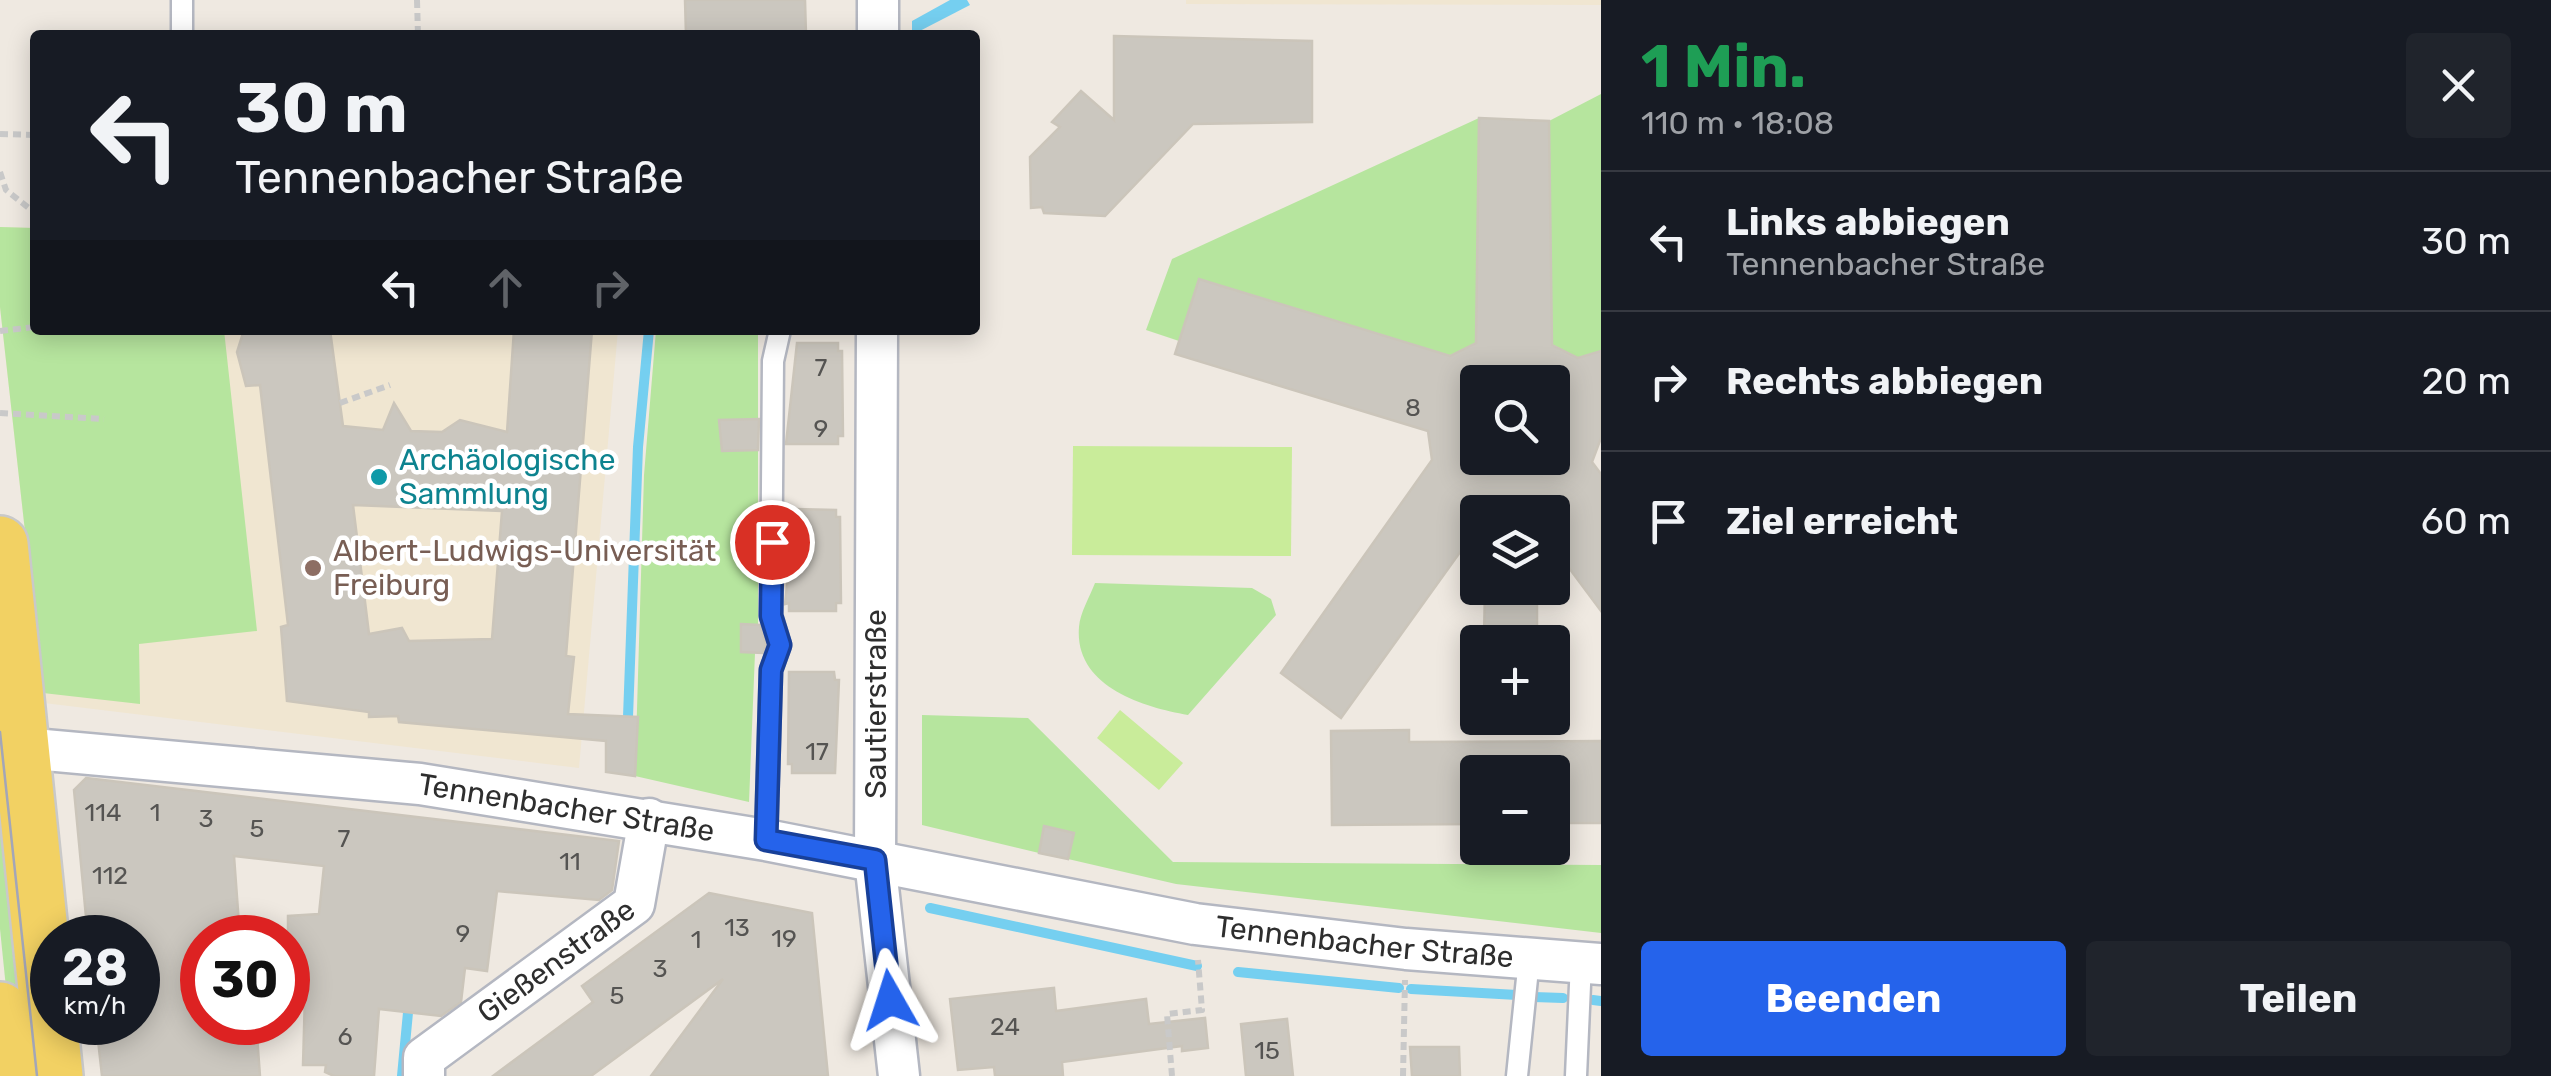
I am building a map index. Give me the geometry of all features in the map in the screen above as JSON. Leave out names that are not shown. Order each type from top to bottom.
[{"type":"main road","points":[[0,544],[7,747],[55,1076]]},
{"type":"main road","points":[[0,1010],[8,1076]]},
{"type":"street","points":[[878,0],[878,30]]},
{"type":"street","name":"Sautierstraße","points":[[877,335],[875,860],[899,1076]]},
{"type":"street","name":"Tennenbacher Straße","points":[[7,747],[420,784],[766,840],[1195,924],[1406,949],[1591,963]]},
{"type":"street","name":"Gießenstraße","points":[[424,1076],[424,1058],[634,904],[648,819]]},
{"type":"lane","points":[[182,0],[182,30]]},
{"type":"lane","points":[[766,840],[771,670],[780,645],[771,616],[772,360],[779,335]]},
{"type":"lane","points":[[1517,1076],[1529,959]]},
{"type":"lane","points":[[1576,1076],[1591,963]]},
{"type":"path","points":[[418,0],[418,30]]},
{"type":"path","points":[[0,134],[30,136]]},
{"type":"path","points":[[0,172],[6,190],[30,210]]},
{"type":"path","points":[[0,331],[30,328]]},
{"type":"path","points":[[340,404],[390,385]]},
{"type":"path","points":[[0,413],[104,418]]},
{"type":"path","points":[[1172,1076],[1167,1014],[1202,1010],[1195,924]]},
{"type":"path","points":[[1403,1076],[1406,949]]},
{"type":"shaded area","points":[[1186,0],[1601,0],[1601,5],[1186,4]]},
{"type":"shaded area","name":"Albert-Ludwigs-Universität Freiburg","points":[[0,227],[30,228],[30,335],[618,335],[579,768],[44,703],[0,307]]},
{"type":"green space","points":[[1601,94],[1601,351],[1578,358],[1544,340],[1552,332],[1549,121]]},
{"type":"green space","points":[[1479,118],[1476,332],[1483,340],[1450,356],[1199,279],[1179,341],[1146,330],[1172,259]]},
{"type":"green space","points":[[0,227],[30,228],[30,335],[225,335],[257,631],[139,644],[140,704],[43,693],[0,307]]},
{"type":"green space","points":[[656,335],[758,335],[758,625],[741,625],[741,652],[755,653],[749,802],[635,776],[644,475]]},
{"type":"green space","points":[[1073,446],[1292,447],[1291,556],[1072,555]]},
{"type":"green space","points":[[1095,583],[1252,588],[1271,599],[1276,615],[1188,715],[1132,699],[1099,679],[1087,665],[1080,647],[1079,627]]},
{"type":"green space","points":[[1120,710],[1183,763],[1159,790],[1097,738]]},
{"type":"green space","points":[[922,715],[1028,718],[1173,862],[1601,865],[1601,933],[1176,884],[1068,859],[1073,833],[1044,827],[1039,853],[922,825]]},
{"type":"green space","points":[[18,817],[30,932],[30,1045],[42,1045],[45,1076],[15,1076],[0,929],[0,819]]},
{"type":"water","points":[[950,0],[967,0],[970,5],[922,30],[912,30],[912,21]]},
{"type":"building","points":[[685,0],[805,0],[806,30],[686,30]]},
{"type":"building","points":[[1114,36],[1312,41],[1312,122],[1193,124],[1105,216],[1044,213],[1042,207],[1031,208],[1030,157],[1060,127],[1052,122],[1081,91],[1114,120]]},
{"type":"building","points":[[1479,118],[1549,121],[1552,345],[1578,358],[1601,351],[1601,438],[1592,462],[1601,474],[1601,611],[1570,569],[1570,495],[1460,495],[1460,552],[1341,718],[1281,673],[1432,460],[1428,431],[1175,354],[1199,279],[1450,356],[1476,343]]},
{"type":"building","points":[[242,335],[331,335],[343,426],[383,430],[394,403],[411,431],[442,432],[460,420],[507,432],[514,335],[592,335],[566,656],[574,657],[568,714],[638,717],[635,776],[606,772],[606,741],[399,722],[398,716],[369,717],[369,712],[287,701],[281,627],[288,625],[260,385],[246,386],[237,352]],"holes":[[[353,505],[502,511],[492,639],[409,641],[402,628],[369,634]]]},
{"type":"building","points":[[797,343],[838,343],[838,351],[842,351],[843,436],[838,436],[838,444],[786,444]]},
{"type":"building","points":[[759,419],[758,450],[722,451],[719,420]]},
{"type":"building","points":[[795,509],[836,510],[836,517],[840,517],[841,603],[836,603],[836,611],[789,611],[789,603],[785,604]]},
{"type":"building","points":[[1485,605],[1537,605],[1537,625],[1484,625]]},
{"type":"building","points":[[741,624],[760,625],[766,645],[763,653],[741,652]]},
{"type":"building","points":[[789,672],[834,672],[835,680],[839,680],[835,773],[792,773],[792,764],[788,764]]},
{"type":"building","points":[[1409,730],[1409,742],[1601,741],[1601,823],[1570,823],[1570,755],[1460,755],[1460,824],[1332,825],[1331,731]]},
{"type":"building","points":[[86,778],[619,841],[612,890],[599,900],[497,891],[487,971],[465,968],[461,1002],[441,1016],[379,1009],[374,1076],[334,1076],[325,1072],[326,1065],[303,1065],[304,1045],[310,1045],[310,915],[304,915],[319,914],[324,866],[234,856],[238,915],[180,915],[180,1045],[258,1045],[260,1076],[102,1076],[99,1045],[160,1045],[160,915],[86,915],[74,790]]},
{"type":"building","points":[[1044,826],[1074,833],[1068,859],[1039,853]]},
{"type":"building","points":[[709,893],[812,913],[828,1076],[651,1076],[723,979],[591,1076],[493,1076],[593,1002],[582,986]]},
{"type":"building","points":[[1054,988],[1056,1011],[1146,999],[1149,1024],[1205,1018],[1208,1048],[1182,1051],[1182,1046],[1062,1062],[1063,1076],[995,1076],[994,1067],[958,1070],[950,999]]},
{"type":"building","points":[[1287,1019],[1293,1076],[1246,1076],[1241,1024]]},
{"type":"building","points":[[1410,1047],[1459,1047],[1460,1076],[1412,1076]]},
{"type":"waterway","points":[[628,717],[638,447],[649,335]]},
{"type":"waterway","points":[[930,908],[1197,966]]},
{"type":"waterway","points":[[1238,972],[1399,988]]},
{"type":"waterway","points":[[1411,989],[1517,995]]},
{"type":"waterway","points":[[1534,997],[1563,998]]},
{"type":"waterway","points":[[1593,1000],[1601,1001]]},
{"type":"waterway","points":[[402,1076],[409,1002]]},
{"type":"tram line","points":[[0,732],[37,1076]]},
{"type":"place","name":"Archäologische Sammlung","points":[[379,477]]},
{"type":"place","name":"Albert-Ludwigs-Universität Freiburg","points":[[313,568]]},
{"type":"route","points":[[772,542],[771,616],[780,645],[771,670],[766,840],[875,860],[890,1000]]}]
